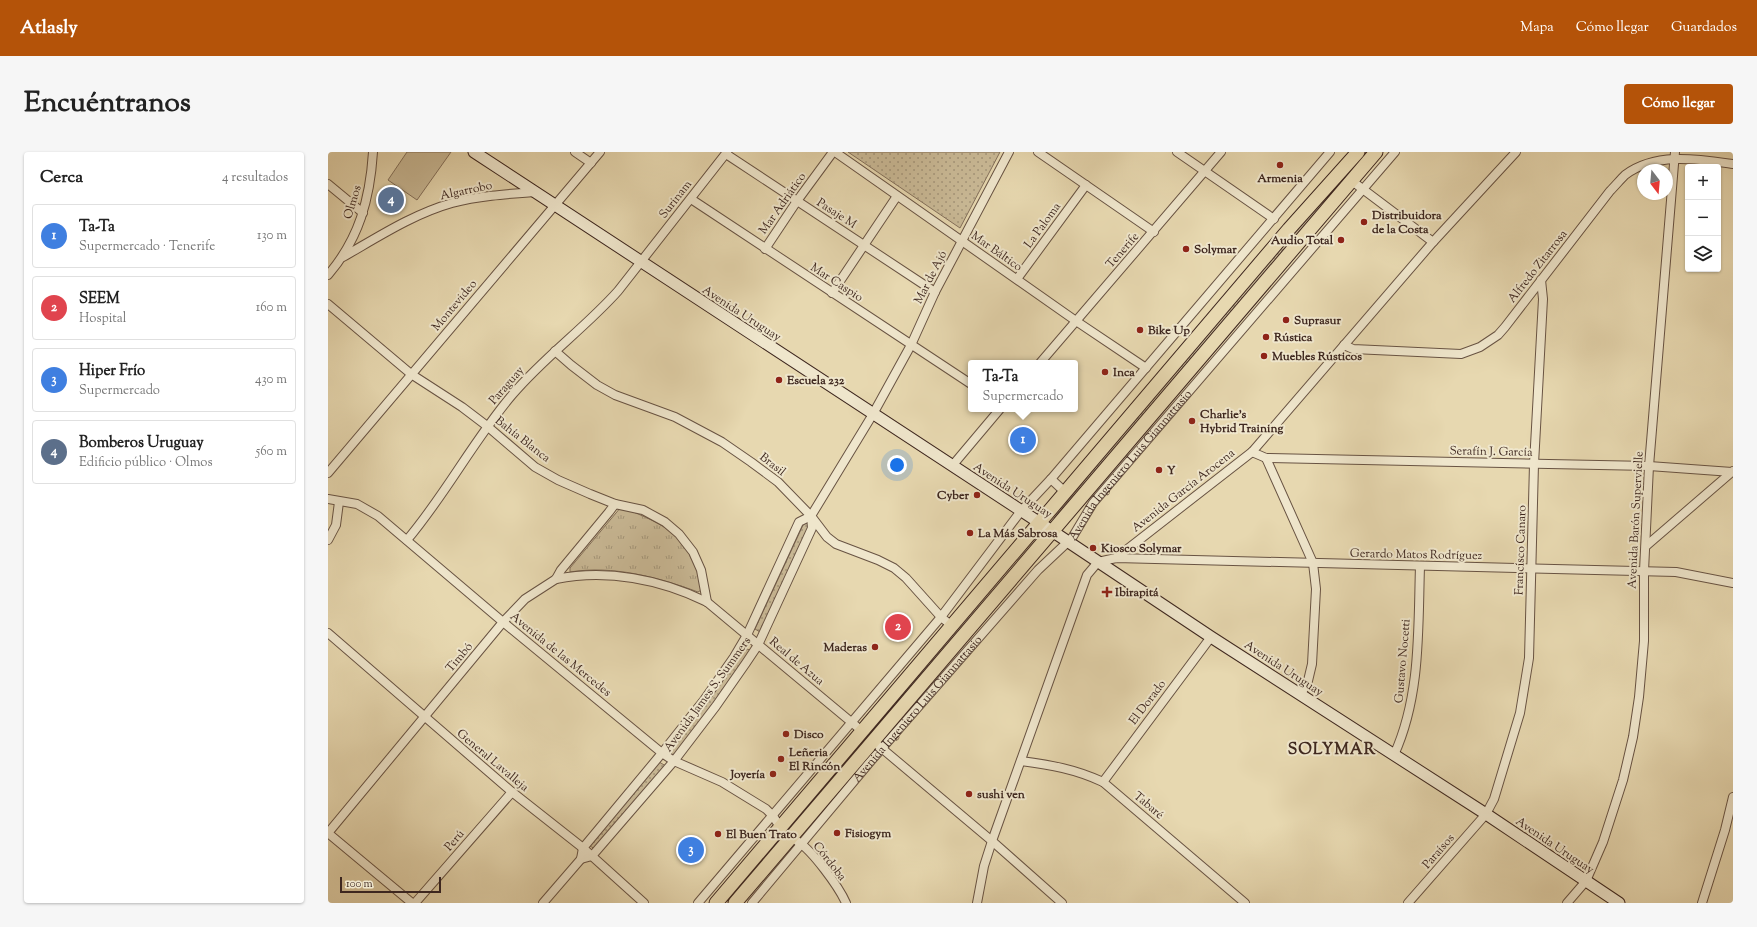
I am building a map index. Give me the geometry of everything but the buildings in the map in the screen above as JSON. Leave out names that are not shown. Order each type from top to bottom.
[{"type":"main road","points":[[716,903],[1289,230],[1358,152]]},
{"type":"main road","name":"Avenida Ingeniero Luis Giannattasio","points":[[735,903],[797,841],[1052,531],[1376,152]]},
{"type":"street","name":"Olmos","points":[[343,257],[363,213],[369,189],[373,152]]},
{"type":"street","name":"Avenida Uruguay","points":[[474,152],[554,206],[641,261],[1040,523],[1211,637],[1486,814],[1619,903]]},
{"type":"street","points":[[575,152],[591,163]]},
{"type":"street","name":"Montevideo","points":[[328,473],[600,152]]},
{"type":"street","name":"Mar Báltico","points":[[834,152],[1076,321],[1146,368]]},
{"type":"street","name":"Mar Adriático","points":[[765,249],[797,201],[834,152]]},
{"type":"street","name":"Mar de Ajó","points":[[873,414],[911,344],[935,292],[1009,152]]},
{"type":"street","points":[[1038,152],[1154,232]]},
{"type":"street","points":[[1176,152],[1274,219]]},
{"type":"street","name":"Tenerife","points":[[1043,360],[1154,232],[1221,152]]},
{"type":"street","points":[[698,903],[941,617],[1021,511],[1051,479],[1330,152]]},
{"type":"street","name":"Avenida Ingeniero Luis Giannattasio","points":[[877,745],[1038,570],[1068,542],[1093,503],[1395,152]]},
{"type":"street","name":"Avenida García Arocena","points":[[1116,558],[1252,452],[1434,242],[1516,152]]},
{"type":"street","name":"Pasaje M","points":[[726,153],[935,292]]},
{"type":"street","name":"Surinam","points":[[641,261],[726,153]]},
{"type":"street","name":"Alfredo Zitarrosa","points":[[1344,345],[1353,349],[1364,350],[1451,354],[1480,348],[1498,335],[1610,191],[1625,175],[1642,165],[1675,154],[1733,164]]},
{"type":"street","name":"Avenida Barón Supervielle","points":[[1567,903],[1586,881],[1603,842],[1623,780],[1633,737],[1639,696],[1644,641],[1644,571],[1649,466],[1675,154]]},
{"type":"street","points":[[1352,181],[1434,242]]},
{"type":"street","points":[[328,184],[363,213]]},
{"type":"street","name":"La Paloma","points":[[1017,280],[1086,185]]},
{"type":"street","name":"Algarrobo","points":[[343,257],[400,225],[425,213],[452,203],[481,197],[534,192]]},
{"type":"street","points":[[832,293],[897,196]]},
{"type":"street","name":"Mar Caspio","points":[[691,199],[968,382]]},
{"type":"street","points":[[328,275],[343,257]]},
{"type":"street","name":"Paraguay","points":[[407,540],[441,496],[487,426],[522,384],[555,351],[602,309],[641,261]]},
{"type":"street","name":"Francisco Canaro","points":[[1486,814],[1494,799],[1520,713],[1529,658],[1534,464],[1543,298],[1541,280]]},
{"type":"street","name":"Bahía Blanca","points":[[328,304],[411,374],[462,407],[535,467],[558,480],[614,504],[643,510],[665,522],[679,534],[693,552],[701,570],[707,602]]},
{"type":"street","name":"Brasil","points":[[555,351],[575,369],[597,385],[615,394],[675,417],[722,442],[778,482],[811,516],[827,537],[836,544],[878,560],[894,568],[906,578],[941,617],[952,626]]},
{"type":"street","points":[[952,466],[997,412]]},
{"type":"street","name":"Avenida James S. Summers","points":[[581,859],[583,848],[704,700],[734,657],[747,635],[799,522],[811,516],[873,414]]},
{"type":"street","name":"Serafín J. García","points":[[1252,452],[1266,458],[1649,466],[1732,471]]},
{"type":"street","points":[[1266,458],[1313,563],[1316,589],[1312,664],[1307,685],[1300,694]]},
{"type":"street","points":[[1646,546],[1732,471]]},
{"type":"street","points":[[1051,479],[1066,493]]},
{"type":"street","name":"Avenida de las Mercedes","points":[[328,499],[357,504],[368,509],[662,753],[674,761],[722,782],[766,809],[773,816],[780,828]]},
{"type":"street","points":[[328,540],[336,525],[339,502]]},
{"type":"street","name":"Timbó","points":[[328,833],[503,622],[525,599],[556,579],[561,570],[614,504]]},
{"type":"street","name":"Avenida James S. Summers","points":[[592,856],[674,761],[716,706],[758,645],[812,528],[811,516]]},
{"type":"street","name":"Gerardo Matos Rodríguez","points":[[1098,562],[1116,558],[1676,572],[1733,583]]},
{"type":"street","points":[[977,903],[984,866],[992,841],[1087,575],[1098,562]]},
{"type":"street","name":"Gustavo Nocetti","points":[[1394,755],[1411,708],[1417,650],[1420,566]]},
{"type":"street","name":"Real de Azua","points":[[556,579],[596,574],[622,576],[689,593],[707,602],[862,731]]},
{"type":"street","name":"General Lavalleja","points":[[328,633],[512,792],[583,848],[644,903]]},
{"type":"street","name":"El Dorado","points":[[1103,782],[1211,637]]},
{"type":"street","points":[[877,745],[992,841],[1062,903]]},
{"type":"street","name":"Tabaré","points":[[1021,761],[1049,764],[1081,772],[1103,782],[1245,903]]},
{"type":"street","name":"Perú","points":[[413,903],[512,792]]},
{"type":"street","points":[[1702,903],[1725,830],[1733,797]]},
{"type":"street","name":"Paraísos","points":[[1408,903],[1486,814]]},
{"type":"street","points":[[328,833],[413,903]]},
{"type":"street","name":"Avenida Ingeniero Luis Giannattasio","points":[[752,903],[797,841]]},
{"type":"street","name":"Córdoba","points":[[797,841],[821,865],[846,903]]},
{"type":"street","points":[[543,903],[581,859],[592,856]]},
{"type":"green space","points":[[407,152],[451,152],[417,200],[388,180]]},
{"type":"green space","points":[[848,152],[1000,152],[960,228]]},
{"type":"green space","points":[[1363,152],[1371,152],[1057,520],[1054,518],[1123,433]]},
{"type":"green space","points":[[621,507],[652,520],[675,535],[691,556],[703,589],[698,592],[651,577],[618,571],[586,570],[570,572],[570,568]]},
{"type":"green space","points":[[804,523],[807,523],[809,527],[760,632],[755,629]]},
{"type":"green space","points":[[744,648],[750,650],[712,706],[673,756],[669,753],[706,704]]},
{"type":"green space","points":[[659,762],[666,766],[595,849],[590,846]]},
{"type":"place","name":"Armenia","points":[[1280,165]]},
{"type":"place","name":"Bomberos Uruguay","points":[[391,200]]},
{"type":"place","name":"Distribuidora de la Costa","points":[[1364,222]]},
{"type":"place","name":"Audio Total","points":[[1341,240]]},
{"type":"place","name":"Solymar","points":[[1186,249]]},
{"type":"place","name":"Suprasur","points":[[1286,320]]},
{"type":"place","name":"Bike Up","points":[[1140,330]]},
{"type":"place","name":"Rústica","points":[[1266,337]]},
{"type":"place","name":"Muebles Rústicos","points":[[1264,356]]},
{"type":"place","name":"Inca","points":[[1105,372]]},
{"type":"place","name":"Escuela 232","points":[[779,380]]},
{"type":"place","name":"Charlie's Hybrid Training","points":[[1192,421]]},
{"type":"place","name":"Ta-Ta","points":[[1023,440]]},
{"type":"place","name":"Y","points":[[1159,470]]},
{"type":"place","name":"Cyber","points":[[977,495]]},
{"type":"place","name":"La Más Sabrosa","points":[[970,533]]},
{"type":"place","name":"Kiosco Solymar","points":[[1093,548]]},
{"type":"place","name":"Ibirapitá","points":[[1107,592]]},
{"type":"place","name":"SEEM","points":[[898,627]]},
{"type":"place","name":"Maderas","points":[[875,647]]},
{"type":"place","name":"Disco","points":[[786,734]]},
{"type":"place","name":"Leñeria El Rincón","points":[[781,759]]},
{"type":"place","name":"Joyería","points":[[773,774]]},
{"type":"place","name":"sushi ven","points":[[969,794]]},
{"type":"place","name":"Fisiogym","points":[[837,833]]},
{"type":"place","name":"El Buen Trato","points":[[718,834]]},
{"type":"place","name":"Hiper Frío","points":[[691,850]]},
{"type":"district","name":"SOLYMAR","points":[[1332,748]]}]
